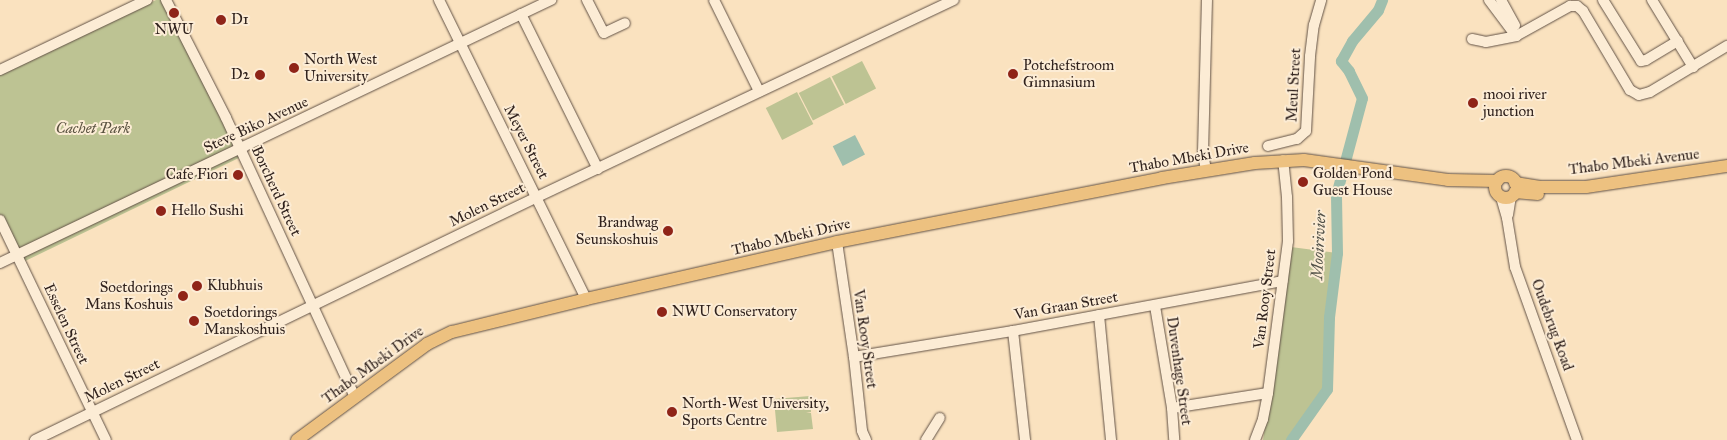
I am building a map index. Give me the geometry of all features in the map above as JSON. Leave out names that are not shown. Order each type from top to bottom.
[{"type":"main road","name":"Thabo Mbeki Drive","points":[[297,440],[441,336],[586,299],[837,242],[1206,171],[1283,160],[1326,163]]},
{"type":"main road","name":"Thabo Mbeki Avenue","points":[[1326,163],[1467,181],[1506,190],[1594,193],[1727,174]]},
{"type":"main road","name":"Thabo Mbeki Avenue","points":[[1506,190],[1540,187],[1586,187],[1727,166]]},
{"type":"street","points":[[0,70],[147,0]]},
{"type":"street","name":"Borcherd Street","points":[[166,0],[314,305],[355,397]]},
{"type":"street","name":"Meyer Street","points":[[439,0],[586,299]]},
{"type":"street","name":"Steve Biko Avenue","points":[[0,263],[551,0]]},
{"type":"street","points":[[587,0],[604,33],[625,23]]},
{"type":"street","points":[[714,0],[759,91]]},
{"type":"street","name":"Molen Street","points":[[35,440],[537,197],[954,0]]},
{"type":"street","points":[[1206,171],[1203,147],[1208,0]]},
{"type":"street","name":"Meul Street","points":[[1268,146],[1298,139],[1306,131],[1310,56],[1314,26],[1321,0]]},
{"type":"street","points":[[1489,0],[1519,35]]},
{"type":"street","points":[[1501,0],[1519,35]]},
{"type":"street","points":[[1603,0],[1639,59],[1646,60],[1678,41]]},
{"type":"street","points":[[1652,0],[1693,67]]},
{"type":"street","points":[[1472,40],[1486,42],[1519,35],[1570,6],[1581,8],[1630,90],[1639,95],[1650,92],[1727,46]]},
{"type":"street","points":[[521,14],[598,169]]},
{"type":"street","name":"Van Rooy Street","points":[[1255,440],[1268,393],[1288,241],[1287,197],[1283,160]]},
{"type":"street","name":"Oudebrug Road","points":[[1506,190],[1515,267],[1577,440]]},
{"type":"street","name":"Esselen Street","points":[[0,220],[106,440]]},
{"type":"street","name":"Van Rooy Street","points":[[837,242],[854,358],[862,431],[866,440]]},
{"type":"street","name":"Van Graan Street","points":[[854,358],[1282,282]]},
{"type":"street","name":"Duvenhage Street","points":[[1155,306],[1172,408],[1174,440]]},
{"type":"street","points":[[1099,316],[1111,440]]},
{"type":"street","points":[[1013,331],[1025,440]]},
{"type":"street","points":[[1172,408],[1268,393]]},
{"type":"street","points":[[926,440],[940,418]]},
{"type":"green space","name":"Cachet Park","points":[[156,0],[167,0],[243,156],[21,263],[0,218],[0,74]]},
{"type":"green space","points":[[862,61],[876,89],[846,104],[832,76]]},
{"type":"green space","points":[[830,77],[844,105],[813,121],[799,93]]},
{"type":"green space","points":[[797,92],[813,124],[782,140],[766,108]]},
{"type":"green space","points":[[1291,247],[1337,253],[1329,317],[1327,389],[1291,440],[1263,440]]},
{"type":"green space","points":[[810,396],[811,412],[806,413],[811,413],[813,429],[777,432],[774,399]]},
{"type":"shaded area","points":[[855,135],[865,155],[843,166],[833,146]]},
{"type":"waterway","name":"Mooirivier","points":[[1291,440],[1327,389],[1329,317],[1337,253],[1336,195],[1362,98],[1349,71],[1341,61],[1352,41],[1378,10],[1382,0]]},
{"type":"place","name":"NWU","points":[[174,13]]},
{"type":"place","name":"D1","points":[[221,20]]},
{"type":"place","name":"North West University","points":[[294,68]]},
{"type":"place","name":"Potchefstroom Gimnasium","points":[[1013,74]]},
{"type":"place","name":"D2","points":[[260,75]]},
{"type":"place","name":"mooi river junction","points":[[1473,103]]},
{"type":"place","name":"Cafe Fiori","points":[[238,175]]},
{"type":"place","name":"Golden Pond Guest House","points":[[1303,182]]},
{"type":"place","name":"Hello Sushi","points":[[161,211]]},
{"type":"place","name":"Brandwag Seunskoshuis","points":[[668,231]]},
{"type":"place","name":"Klubhuis","points":[[197,286]]},
{"type":"place","name":"Soetdorings Mans Koshuis","points":[[183,296]]},
{"type":"place","name":"NWU Conservatory","points":[[662,312]]},
{"type":"place","name":"Soetdorings Manskoshuis","points":[[194,321]]},
{"type":"place","name":"North-West University, Sports Centre","points":[[672,412]]}]
